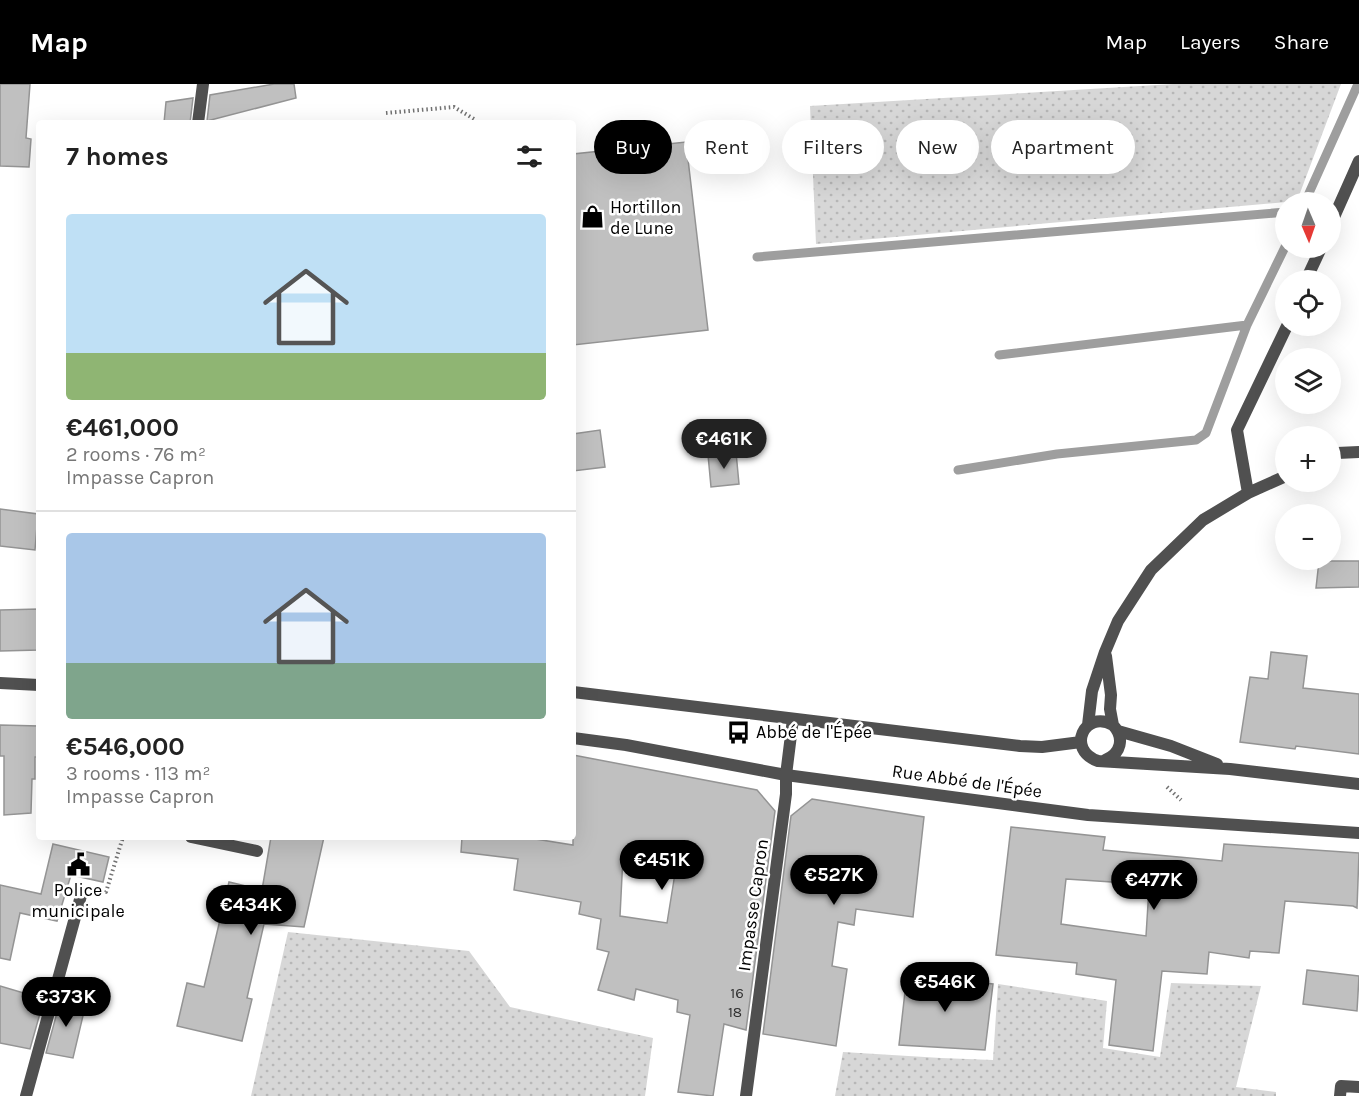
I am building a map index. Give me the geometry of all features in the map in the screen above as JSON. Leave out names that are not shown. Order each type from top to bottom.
[{"type":"street","points":[[198,120],[203,84]]},
{"type":"street","points":[[1341,201],[1359,161]]},
{"type":"street","points":[[1248,493],[1238,430],[1282,336]]},
{"type":"street","points":[[1341,453],[1359,452]]},
{"type":"street","points":[[1275,481],[1248,493],[1203,520],[1151,570],[1118,621],[1105,652],[1092,691],[1088,725],[1082,735],[1082,749],[1092,759],[1230,769],[1359,784]]},
{"type":"street","points":[[1105,652],[1111,695],[1110,709],[1121,743],[1116,754],[1105,760]]},
{"type":"street","points":[[0,683],[36,685]]},
{"type":"street","points":[[576,692],[1020,746],[1042,747],[1081,742]]},
{"type":"street","name":"Impasse Capron","points":[[746,1096],[794,719]]},
{"type":"street","points":[[1088,725],[1101,721],[1230,769]]},
{"type":"street","name":"Rue Abbé de l'Épée","points":[[576,738],[626,745],[786,775],[1088,815],[1359,833]]},
{"type":"street","points":[[205,840],[257,851]]},
{"type":"street","points":[[26,1096],[82,892]]},
{"type":"street","points":[[1340,1096],[1341,1086],[1359,1088]]},
{"type":"path","points":[[386,113],[454,107],[474,120]]},
{"type":"path","points":[[82,892],[106,892],[122,840]]},
{"type":"shaded area","points":[[1173,84],[1341,84],[1300,192],[1275,192],[1275,203],[816,244],[813,174],[884,174],[884,120],[811,120],[810,106]]},
{"type":"shaded area","points":[[288,932],[469,951],[510,1007],[653,1038],[645,1096],[251,1096]]},
{"type":"shaded area","points":[[1171,983],[1261,986],[1236,1087],[1276,1092],[1276,1096],[835,1096],[843,1052],[993,1060],[998,984],[1107,1001],[1103,1048],[1160,1057]]},
{"type":"building","points":[[0,84],[30,84],[26,138],[31,139],[29,167],[0,166]]},
{"type":"building","points":[[274,84],[294,84],[296,98],[207,120],[210,95]]},
{"type":"building","points":[[193,98],[190,120],[164,120],[166,102]]},
{"type":"building","points":[[684,142],[684,174],[690,174],[708,330],[576,345],[576,154],[594,152],[594,174],[672,174],[672,143]]},
{"type":"building","points":[[600,430],[605,467],[576,471],[576,434]]},
{"type":"building","points":[[736,452],[739,484],[711,487],[708,455]]},
{"type":"building","points":[[0,509],[36,514],[35,550],[0,546]]},
{"type":"building","points":[[1341,561],[1359,561],[1359,587],[1316,588],[1318,570],[1341,570]]},
{"type":"building","points":[[36,609],[36,650],[0,651],[0,610]]},
{"type":"building","points":[[1271,652],[1307,656],[1303,688],[1359,694],[1359,754],[1240,742],[1250,677],[1268,679]]},
{"type":"building","points":[[0,725],[36,726],[35,779],[32,779],[31,813],[4,815],[4,756],[0,756]]},
{"type":"building","points":[[576,756],[757,790],[775,811],[746,1030],[724,1024],[713,1096],[678,1092],[690,1015],[677,1012],[678,1000],[636,989],[634,1000],[598,990],[609,952],[597,949],[601,919],[579,914],[581,902],[514,890],[518,859],[461,852],[462,840],[542,840],[573,845],[573,840],[576,840]],"holes":[[[623,856],[677,861],[667,923],[620,916]]]},
{"type":"building","points":[[812,799],[924,817],[913,917],[856,909],[854,925],[838,922],[832,966],[847,969],[836,1046],[763,1034],[791,816]]},
{"type":"building","points":[[1011,827],[1105,837],[1103,850],[1222,861],[1224,844],[1359,853],[1357,908],[1285,901],[1279,953],[1250,951],[1249,958],[1209,952],[1207,974],[1162,971],[1153,1051],[1109,1045],[1116,980],[1076,974],[1077,963],[996,955]],"holes":[[[1066,879],[1127,883],[1127,886],[1149,888],[1146,936],[1061,924]]]},
{"type":"building","points":[[270,840],[323,840],[304,927],[264,924],[247,998],[252,999],[242,1041],[177,1026],[187,983],[204,987],[229,882],[262,890]]},
{"type":"building","points":[[53,844],[109,857],[103,882],[71,875],[57,921],[20,913],[10,960],[0,958],[0,885],[41,894]]},
{"type":"building","points":[[1307,970],[1359,976],[1357,1011],[1303,1004]]},
{"type":"building","points":[[907,974],[993,984],[985,1050],[899,1045]]},
{"type":"building","points":[[0,986],[44,999],[30,1049],[0,1043]]},
{"type":"building","points":[[61,998],[86,1003],[73,1058],[46,1053]]},
{"type":"waterway","points":[[1309,192],[1358,84]]},
{"type":"waterway","points":[[757,257],[1275,213]]},
{"type":"waterway","points":[[958,470],[1057,454],[1196,440],[1206,433],[1247,325],[1280,258]]},
{"type":"waterway","points":[[999,355],[1247,325]]},
{"type":"place","name":"Hortillon de Lune","points":[[592,217]]},
{"type":"place","name":"Abbé de l'Épée","points":[[738,732]]},
{"type":"place","name":"Police municipale","points":[[78,864]]}]
